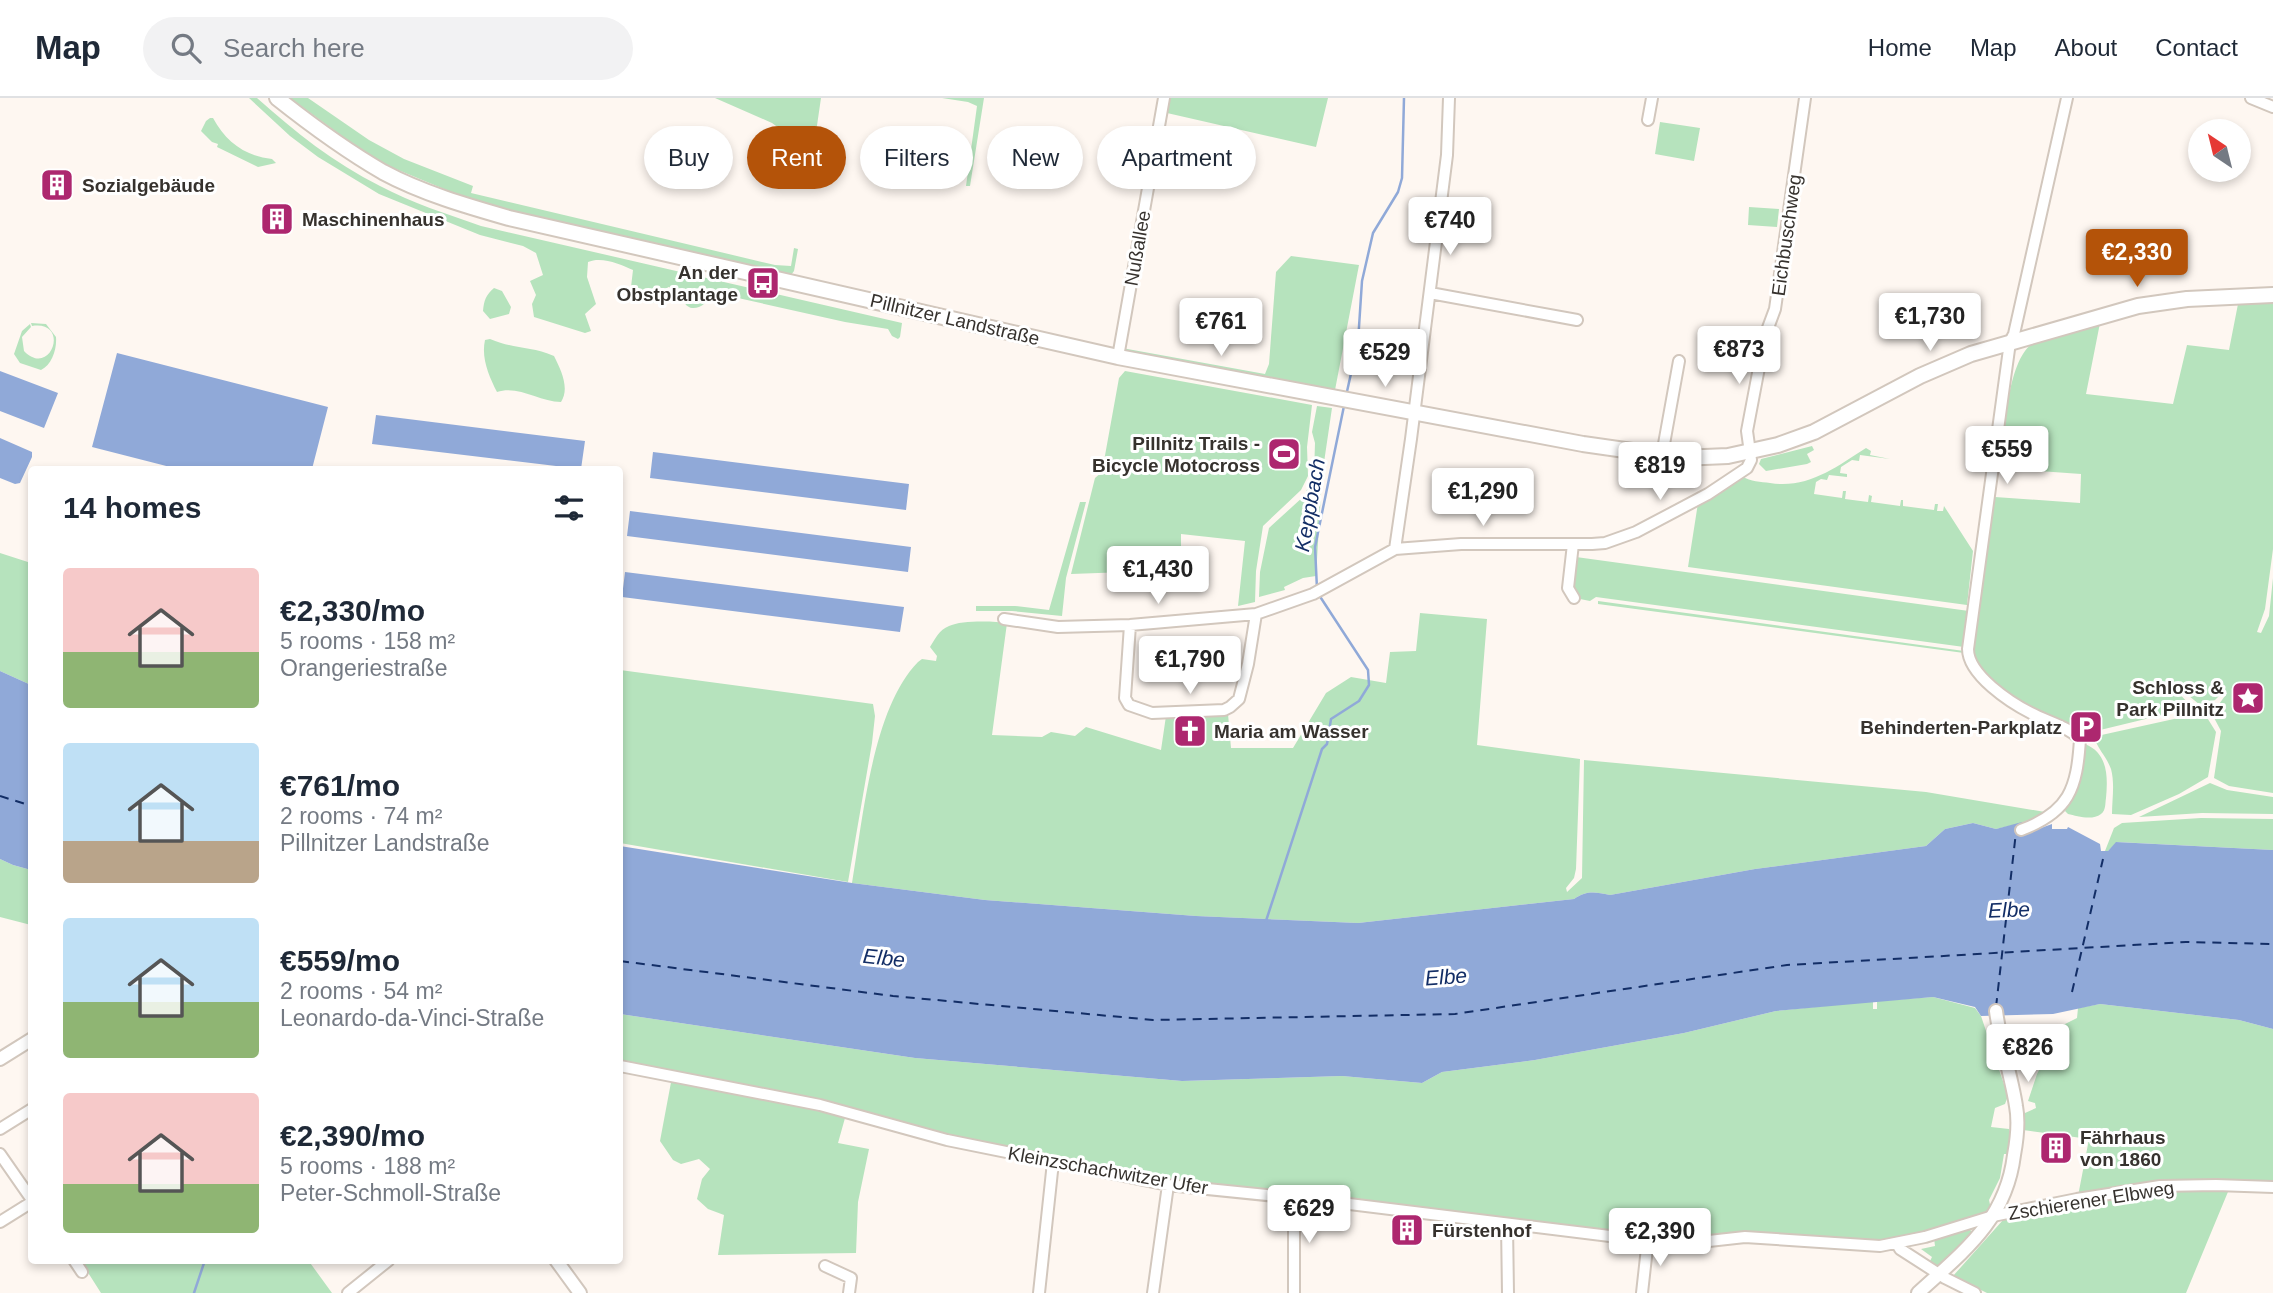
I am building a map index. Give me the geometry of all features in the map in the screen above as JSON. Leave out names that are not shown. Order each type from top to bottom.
[{"type":"main road","name":"Pillnitzer Landstraße","points":[[277,98],[330,140],[385,173],[455,202],[509,218],[1118,356],[1583,444],[1662,455],[1712,457],[1750,452],[1814,432],[1920,376],[1971,354],[2138,306],[2187,299],[2269,297]]},
{"type":"street","name":"Nußallee","points":[[1118,356],[1164,98]]},
{"type":"street","points":[[1395,549],[1447,155],[1449,98]]},
{"type":"street","points":[[1648,120],[1652,98]]},
{"type":"street","name":"Eichbuschweg","points":[[1750,452],[1747,432],[1765,336],[1775,309],[1805,98]]},
{"type":"street","points":[[2021,831],[2055,814],[2064,803],[2078,765],[2080,739],[2073,732],[2031,713],[2003,695],[1979,674],[1968,657],[2010,342],[2067,98]]},
{"type":"street","points":[[2252,98],[2273,107]]},
{"type":"street","points":[[1430,293],[1577,320]]},
{"type":"street","points":[[1662,455],[1679,361]]},
{"type":"street","points":[[1004,619],[1058,627],[1130,625],[1256,614],[1317,591],[1395,549],[1461,544],[1605,543],[1636,532],[1707,494],[1747,467],[1751,460],[1750,452]]},
{"type":"street","points":[[1573,544],[1569,588],[1574,598]]},
{"type":"street","points":[[1130,625],[1125,698],[1129,705],[1152,713],[1224,710],[1238,699],[1248,664],[1256,614]]},
{"type":"street","points":[[1918,1293],[1972,1242],[2002,1202],[2011,1179],[2017,1135],[2017,1110],[1996,1011]]},
{"type":"street","points":[[0,1059],[28,1042]]},
{"type":"street","name":"Kleinzschachwitzer Ufer","points":[[623,1067],[820,1105],[909,1131],[1168,1185],[1507,1225],[1700,1242],[1745,1237],[1880,1246],[1936,1234],[1993,1216]]},
{"type":"street","points":[[0,1129],[28,1112]]},
{"type":"street","points":[[0,1154],[28,1195]]},
{"type":"street","points":[[1039,1293],[1053,1162]]},
{"type":"street","points":[[1153,1293],[1168,1185]]},
{"type":"street","name":"Zschierener Elbweg","points":[[1993,1216],[2086,1197],[2160,1186],[2273,1187]]},
{"type":"street","points":[[1294,1198],[1294,1293]]},
{"type":"street","points":[[0,1222],[28,1204]]},
{"type":"street","points":[[1507,1225],[1507,1293]]},
{"type":"street","points":[[1642,1293],[1647,1239]]},
{"type":"street","points":[[1897,1244],[1900,1249],[1939,1274],[1975,1293]]},
{"type":"street","points":[[77,1264],[82,1272]]},
{"type":"street","points":[[349,1292],[384,1264]]},
{"type":"street","points":[[559,1264],[580,1293]]},
{"type":"street","points":[[825,1266],[851,1278],[849,1293]]},
{"type":"green space","points":[[249,98],[257,98],[300,135],[363,177],[430,208],[481,226],[902,323],[900,337],[898,339],[892,336],[888,329],[720,294],[699,307],[691,308],[683,300],[681,289],[668,287],[660,299],[653,303],[633,293],[633,270],[605,260],[588,262],[587,277],[596,304],[585,314],[591,331],[585,333],[534,317],[532,304],[536,295],[530,281],[543,275],[536,253],[523,246],[480,235],[379,194],[318,157],[290,136]]},
{"type":"green space","points":[[290,98],[308,98],[369,140],[404,159],[473,186],[471,193],[775,265],[791,266],[794,248],[798,249],[794,271],[791,275],[512,211],[456,194],[391,167],[361,150]]},
{"type":"green space","points":[[715,98],[821,98],[817,126],[776,126]]},
{"type":"green space","points":[[942,98],[984,98],[973,167],[977,106]]},
{"type":"green space","points":[[1170,98],[1328,98],[1316,147],[1256,133],[1256,126],[1224,126],[1167,113]]},
{"type":"green space","points":[[210,118],[213,118],[237,146],[276,163],[258,167],[217,147],[218,144],[201,131]]},
{"type":"green space","points":[[1660,122],[1700,128],[1694,161],[1655,154]]},
{"type":"green space","points":[[1749,207],[1779,209],[1777,227],[1748,225]]},
{"type":"green space","points":[[1291,256],[1359,265],[1335,390],[1123,350],[1122,348],[1265,374],[1269,364],[1276,272]]},
{"type":"green space","points":[[494,288],[502,291],[511,307],[509,314],[490,319],[483,307],[487,295]]},
{"type":"green space","points":[[2273,303],[2273,549],[2265,609],[2257,632],[2261,633],[2269,616],[2273,578],[2273,793],[2229,786],[2214,778],[2221,731],[2212,714],[2227,693],[2223,692],[2215,700],[2200,705],[2177,686],[2172,686],[2191,708],[2096,731],[2083,725],[2075,728],[2030,708],[2000,689],[1978,665],[1972,651],[1995,497],[2080,503],[2081,474],[1999,468],[2012,383],[2024,353],[2032,344],[2045,338],[2100,323],[2086,394],[2173,404],[2187,345],[2229,350],[2238,304]]},
{"type":"green space","points":[[31,323],[46,324],[56,337],[53,356],[41,370],[20,363],[14,354],[22,331],[30,324],[31,327],[22,337],[24,351],[34,358],[42,358],[49,354],[53,347],[51,331],[44,326],[32,326]]},
{"type":"green space","points":[[490,339],[554,356],[565,385],[561,402],[521,392],[497,392],[485,360],[485,340]]},
{"type":"green space","points":[[1125,371],[1312,405],[1307,447],[1308,476],[1301,490],[1263,526],[1256,571],[1255,602],[1238,606],[1245,541],[1181,534],[1181,570],[1071,574],[1095,478],[1102,472],[1119,378]]},
{"type":"green space","points":[[1317,406],[1332,408],[1322,476],[1316,576],[1303,578],[1284,587],[1285,590],[1259,597],[1260,572],[1269,528],[1304,496],[1314,475],[1315,443],[1312,432]]},
{"type":"green space","points":[[1812,446],[1814,450],[1807,454],[1811,462],[1807,464],[1766,471],[1759,464],[1761,459]]},
{"type":"green space","points":[[1866,448],[1871,451],[1870,455],[1890,459],[1860,455],[1859,461],[1852,460],[1841,467],[1840,473],[1847,474],[1847,477],[1829,475],[1827,480],[1821,479],[1816,482],[1814,494],[1842,498],[1843,491],[1846,491],[1845,499],[1868,502],[1869,495],[1872,496],[1871,502],[1900,506],[1903,500],[1903,506],[1934,510],[1935,504],[1938,504],[1937,511],[1943,511],[1944,506],[1973,551],[1967,605],[1688,567],[1698,503],[1743,477],[1783,484],[1808,480]]},
{"type":"green space","points":[[1080,502],[1086,502],[1066,578],[1062,616],[976,611],[976,606],[1015,606],[1049,610]]},
{"type":"green space","points":[[0,553],[28,562],[28,684],[0,671]]},
{"type":"green space","points":[[1576,557],[1969,611],[1964,647],[1596,597],[1590,601],[1580,599],[1572,586]]},
{"type":"green space","points":[[1598,601],[1964,651],[1964,653],[1598,604]]},
{"type":"green space","points":[[1420,613],[1487,619],[1477,745],[1580,759],[1576,869],[1574,878],[1566,888],[1567,892],[1582,878],[1584,760],[1926,792],[2051,813],[1996,829],[1973,823],[1945,829],[1926,846],[1755,869],[1610,895],[1591,892],[1574,899],[1358,923],[1196,916],[985,900],[852,883],[872,766],[890,707],[902,682],[918,662],[922,659],[936,661],[937,656],[930,647],[940,632],[949,626],[986,621],[1007,623],[992,735],[1042,737],[1051,732],[1075,736],[1086,727],[1161,750],[1166,716],[1228,714],[1231,748],[1293,748],[1326,693],[1351,677],[1386,683],[1390,652],[1416,651]]},
{"type":"green space","points":[[623,670],[873,704],[875,716],[872,743],[848,882],[623,844]]},
{"type":"green space","points":[[2192,715],[2206,716],[2216,732],[2208,777],[2179,794],[2131,815],[2112,814],[2112,775],[2095,740],[2097,736]]},
{"type":"green space","points":[[2085,744],[2098,753],[2105,766],[2107,782],[2104,811],[2089,818],[2065,811],[2081,776]]},
{"type":"green space","points":[[2210,783],[2227,790],[2273,797],[2273,814],[2202,813],[2139,817]]},
{"type":"green space","points":[[2201,818],[2273,819],[2273,850],[2117,842],[2105,851],[2114,828],[2122,823]]},
{"type":"green space","points":[[0,859],[28,869],[28,924],[0,917]]},
{"type":"green space","points":[[1933,997],[1975,1008],[1981,1016],[2008,1096],[2005,1104],[1995,1108],[1991,1127],[2009,1129],[2012,1137],[2011,1154],[2004,1154],[2000,1178],[1989,1200],[1991,1209],[1979,1216],[1892,1241],[1635,1236],[1505,1222],[1503,1218],[1490,1219],[1389,1203],[1168,1181],[910,1127],[822,1101],[623,1063],[623,1014],[915,1058],[1182,1081],[1342,1076],[1422,1083],[1442,1072],[1535,1060],[1684,1033],[1776,1011],[1873,1001],[1873,1009],[1877,1009],[1877,1001]]},
{"type":"green space","points":[[2100,1004],[2239,1020],[2273,1029],[2273,1185],[2230,1187],[2186,1293],[1987,1293],[1953,1276],[2007,1213],[2078,1196],[2089,1139],[2023,1130],[2025,1113],[2036,1108],[2035,1103],[2028,1101],[2037,1074],[2063,1025],[2077,1018],[2078,1008]]},
{"type":"green space","points":[[672,1077],[815,1108],[845,1118],[838,1143],[869,1149],[858,1202],[856,1253],[718,1255],[724,1215],[708,1209],[697,1199],[702,1179],[710,1169],[699,1159],[681,1164],[673,1160],[660,1141]]},
{"type":"green space","points":[[1970,1228],[1972,1235],[1939,1266],[1934,1268],[1929,1263],[1932,1257],[1921,1249],[1935,1246],[1934,1238]]},
{"type":"green space","points":[[83,1264],[311,1264],[332,1293],[101,1293]]},
{"type":"water","points":[[117,353],[328,407],[313,466],[166,466],[92,447]]},
{"type":"water","points":[[0,371],[58,393],[44,428],[0,411]]},
{"type":"water","points":[[376,415],[585,441],[581,466],[556,466],[372,444]]},
{"type":"water","points":[[0,438],[32,452],[20,483],[15,484],[0,478]]},
{"type":"water","points":[[653,452],[909,484],[906,510],[650,478]]},
{"type":"water","points":[[630,511],[911,547],[908,572],[627,536]]},
{"type":"water","points":[[625,572],[904,607],[900,632],[623,597]]},
{"type":"water","points":[[0,671],[28,684],[28,869],[0,859]]},
{"type":"water","name":"Elbe","points":[[2022,822],[2027,833],[2052,824],[2052,829],[2068,827],[2100,844],[2101,851],[2108,851],[2116,842],[2273,850],[2273,1029],[2239,1020],[2100,1004],[2053,1014],[1981,1016],[1975,1007],[1933,997],[1776,1011],[1684,1033],[1535,1060],[1442,1072],[1422,1083],[1342,1076],[1182,1081],[915,1058],[623,1014],[623,846],[852,883],[985,900],[1196,916],[1358,923],[1574,899],[1591,892],[1610,895],[1755,869],[1926,846],[1945,829],[1973,823],[1996,829]]},
{"type":"waterway","name":"Keppbach","points":[[1346,396],[1358,342],[1362,281],[1373,233],[1398,192],[1402,178],[1404,98]]},
{"type":"waterway","name":"Keppbach","points":[[1317,589],[1315,547],[1344,406]]},
{"type":"waterway","name":"Keppbach","points":[[1266,921],[1322,749],[1327,744],[1331,719],[1359,701],[1369,685],[1368,670],[1319,595]]},
{"type":"waterway","points":[[194,1293],[204,1264]]},
{"type":"ferry route","points":[[0,796],[28,805]]},
{"type":"ferry route","points":[[1996,1007],[2016,832]]},
{"type":"ferry route","points":[[2072,992],[2103,859]]},
{"type":"ferry route","points":[[623,961],[893,996],[1153,1020],[1455,1014],[1787,965],[2186,942],[2273,944]]},
{"type":"place","name":"Sozialgebäude","points":[[57,185]]},
{"type":"place","name":"Maschinenhaus","points":[[277,219]]},
{"type":"place","name":"An der Obstplantage","points":[[763,283]]},
{"type":"place","name":"Pillnitz Trails - Bicycle Motocross","points":[[1284,454]]},
{"type":"place","name":"Schloss & Park Pillnitz","points":[[2248,698]]},
{"type":"place","name":"Behinderten-Parkplatz","points":[[2086,727]]},
{"type":"place","name":"Maria am Wasser","points":[[1190,731]]},
{"type":"place","name":"Fährhaus von 1860","points":[[2056,1148]]},
{"type":"place","name":"Fürstenhof","points":[[1407,1230]]}]
